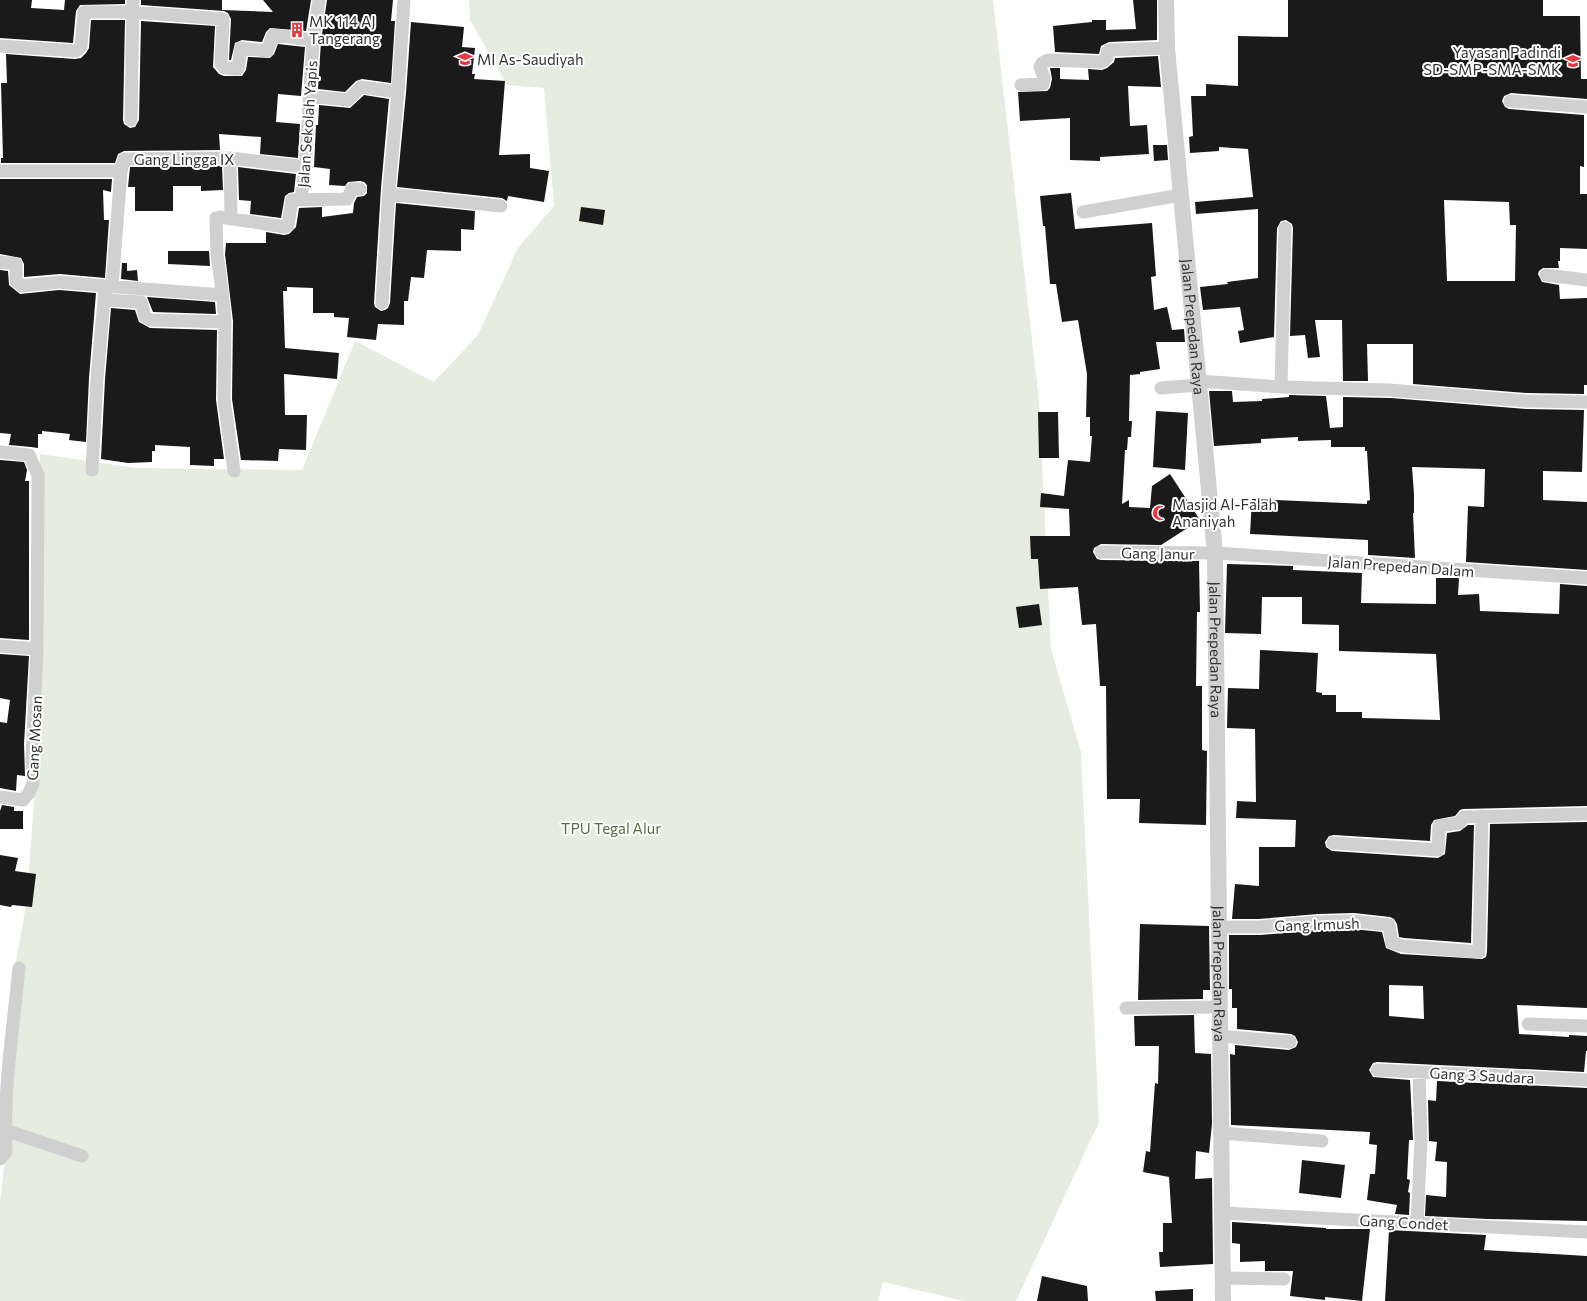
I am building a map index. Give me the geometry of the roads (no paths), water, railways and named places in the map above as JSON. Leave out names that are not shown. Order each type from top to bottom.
[{"type":"street","name":"Jalan Sekolah Yapis","points":[[301,200],[306,167],[313,40],[319,0]]},
{"type":"street","points":[[382,303],[404,0]]},
{"type":"street","name":"Jalan Prepedan Raya","points":[[1166,0],[1167,48],[1215,553],[1223,1301]]},
{"type":"street","points":[[131,120],[133,6]]},
{"type":"street","points":[[0,46],[76,51],[81,46],[84,12],[133,6],[223,19],[221,64],[225,68],[238,69],[241,48],[267,51],[273,35],[313,40]]},
{"type":"street","points":[[1021,85],[1043,84],[1044,78],[1040,67],[1042,63],[1048,60],[1102,62],[1107,58],[1107,52],[1109,50],[1167,48]]},
{"type":"street","points":[[309,96],[348,100],[361,87],[398,92]]},
{"type":"street","points":[[1510,101],[1587,107]]},
{"type":"street","points":[[230,158],[231,219]]},
{"type":"street","name":"Gang Lingga IX","points":[[0,171],[120,171],[124,159],[230,158],[306,167]]},
{"type":"street","points":[[92,464],[97,378],[104,300],[108,287],[120,171]]},
{"type":"street","points":[[234,469],[224,400],[225,322],[223,295],[217,255],[216,218],[220,217],[285,227],[288,225],[291,201],[347,199],[352,188],[360,189]]},
{"type":"street","points":[[389,194],[501,206]]},
{"type":"street","points":[[1083,212],[1181,195]]},
{"type":"street","points":[[1282,386],[1285,228]]},
{"type":"street","points":[[0,262],[16,264],[16,281],[22,286],[59,282],[223,295]]},
{"type":"street","points":[[1546,276],[1587,280]]},
{"type":"street","points":[[104,300],[141,302],[145,317],[151,320],[225,322]]},
{"type":"street","points":[[1161,388],[1199,383],[1389,390],[1527,401],[1587,402]]},
{"type":"street","points":[[0,452],[28,455],[38,475],[37,649],[0,646]]},
{"type":"street","name":"Gang Janur","points":[[1101,552],[1215,553]]},
{"type":"street","name":"Jalan Prepedan Dalam","points":[[1215,553],[1587,578]]},
{"type":"street","name":"Gang Mosan","points":[[0,797],[23,800],[29,793],[33,783],[32,759],[37,649]]},
{"type":"street","points":[[1333,843],[1438,850],[1439,826],[1459,824],[1464,816],[1587,814]]},
{"type":"street","name":"Gang Irmush","points":[[1220,927],[1259,927],[1318,922],[1353,921],[1389,925],[1392,943],[1403,946],[1478,952],[1482,816]]},
{"type":"street","points":[[0,1159],[6,1152],[3,1092],[19,968]]},
{"type":"street","points":[[1126,1008],[1220,1007]]},
{"type":"street","points":[[1528,1024],[1587,1026]]},
{"type":"street","points":[[1220,1036],[1290,1042]]},
{"type":"street","name":"Gang 3 Saudara","points":[[1377,1070],[1587,1080]]},
{"type":"street","points":[[1417,1223],[1421,1141],[1419,1072]]},
{"type":"street","points":[[4,1130],[82,1156]]},
{"type":"street","points":[[1221,1133],[1322,1141]]},
{"type":"street","name":"Gang Condet","points":[[1222,1213],[1587,1232]]},
{"type":"street","points":[[1222,1278],[1284,1280]]},
{"type":"place","name":"MK 114 AJ Tangerang","points":[[297,30]]},
{"type":"place","name":"MI As-Saudiyah","points":[[465,59]]},
{"type":"place","name":"Yayasan Padindi SD-SMP-SMA-SMK","points":[[1573,61]]},
{"type":"place","name":"Masjid Al-Falah Ananiyah","points":[[1160,513]]},
{"type":"park label","name":"TPU Tegal Alur","points":[[611,828]]}]
